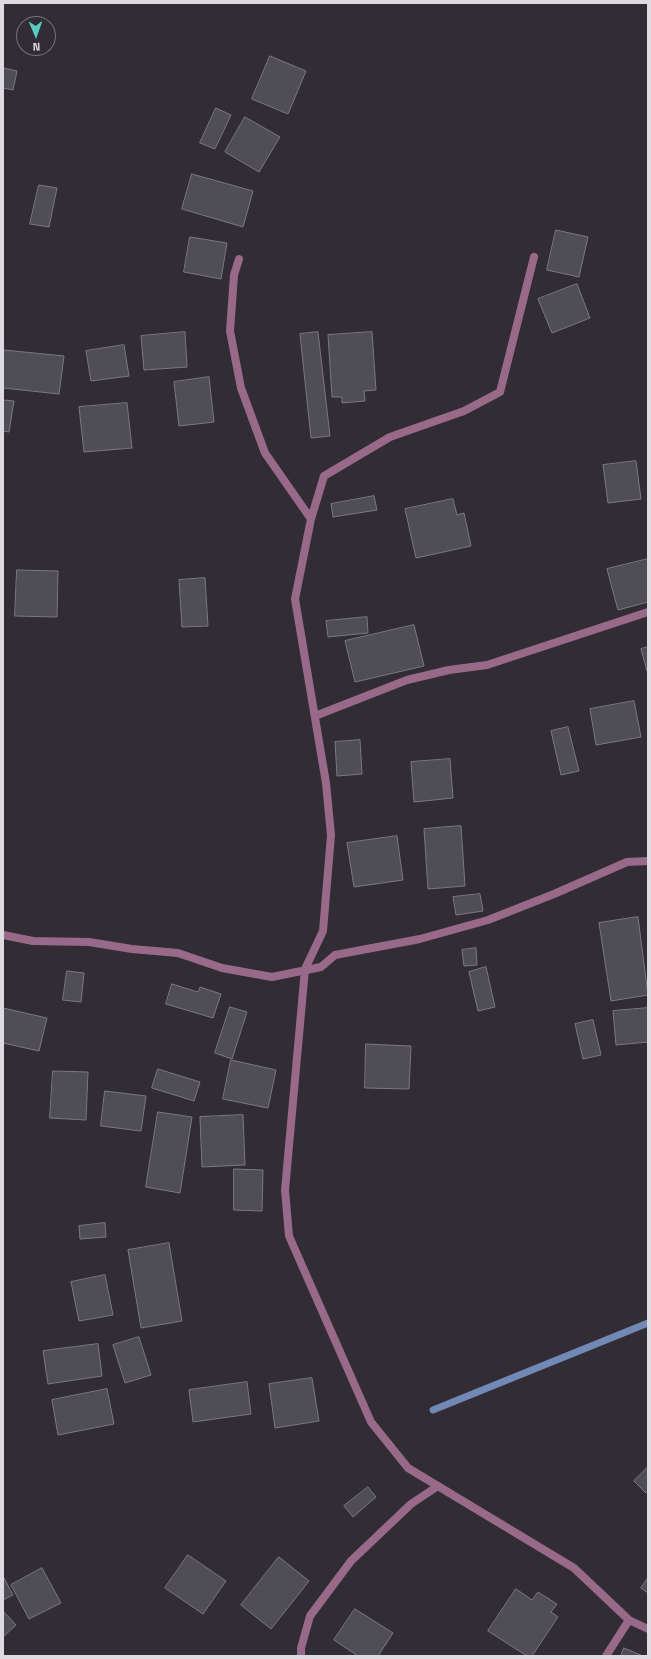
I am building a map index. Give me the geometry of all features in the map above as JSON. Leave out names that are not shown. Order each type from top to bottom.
[{"type":"street","points":[[534,257],[500,392],[464,411],[390,437],[324,476],[310,519],[295,599],[326,784],[331,835],[323,931],[305,969],[285,1190],[289,1236],[371,1422],[408,1468],[574,1568],[629,1620],[648,1629]]},
{"type":"street","points":[[239,259],[234,275],[230,331],[241,388],[265,453],[310,519]]},
{"type":"street","points":[[315,716],[407,680],[449,670],[487,665],[648,612]]},
{"type":"street","points":[[3,936],[33,941],[89,942],[132,949],[178,953],[222,968],[272,977],[305,969],[321,967],[335,955],[420,939],[488,920],[627,862],[648,860]]},
{"type":"street","points":[[301,1656],[300,1648],[310,1616],[351,1561],[411,1504],[438,1486]]},
{"type":"street","points":[[606,1656],[629,1620]]},
{"type":"building","points":[[270,56],[306,71],[288,114],[252,99]]},
{"type":"building","points":[[3,68],[17,71],[13,90],[3,88]]},
{"type":"building","points":[[216,108],[231,115],[215,149],[200,143]]},
{"type":"building","points":[[245,117],[280,137],[259,172],[225,152]]},
{"type":"building","points":[[192,174],[253,191],[243,227],[182,209]]},
{"type":"building","points":[[39,185],[57,188],[49,227],[30,224]]},
{"type":"building","points":[[556,230],[588,237],[579,277],[547,270]]},
{"type":"building","points":[[190,237],[227,243],[221,279],[184,272]]},
{"type":"building","points":[[577,284],[590,318],[552,333],[538,299]]},
{"type":"building","points":[[185,332],[187,367],[144,370],[141,336]]},
{"type":"building","points":[[318,332],[330,436],[311,438],[300,334]]},
{"type":"building","points":[[372,332],[376,390],[364,391],[365,401],[342,403],[342,397],[332,397],[328,335]]},
{"type":"building","points":[[124,345],[129,376],[91,381],[86,351]]},
{"type":"building","points":[[4,350],[64,356],[59,394],[3,388]]},
{"type":"building","points":[[209,377],[214,422],[179,426],[174,382]]},
{"type":"building","points":[[3,400],[14,401],[9,432],[3,431]]},
{"type":"building","points":[[127,403],[132,448],[84,452],[79,407]]},
{"type":"building","points":[[636,461],[641,499],[608,503],[603,465]]},
{"type":"building","points":[[374,496],[377,510],[333,517],[331,504]]},
{"type":"building","points":[[453,499],[457,515],[464,513],[471,546],[416,558],[405,509]]},
{"type":"building","points":[[648,559],[648,602],[618,610],[607,569]]},
{"type":"building","points":[[17,570],[58,571],[57,617],[15,616]]},
{"type":"building","points":[[205,578],[208,626],[182,627],[179,580]]},
{"type":"building","points":[[367,617],[368,633],[328,637],[326,621]]},
{"type":"building","points":[[414,625],[424,666],[355,682],[345,641]]},
{"type":"building","points":[[648,647],[648,671],[647,671],[641,649]]},
{"type":"building","points":[[634,701],[641,737],[596,745],[590,709]]},
{"type":"building","points":[[568,727],[579,771],[561,775],[551,731]]},
{"type":"building","points":[[360,740],[362,774],[337,776],[335,742]]},
{"type":"building","points":[[450,759],[453,798],[414,802],[411,762]]},
{"type":"building","points":[[461,826],[465,886],[428,889],[424,829]]},
{"type":"building","points":[[397,836],[403,880],[354,887],[347,843]]},
{"type":"building","points":[[480,894],[483,911],[456,915],[453,897]]},
{"type":"building","points":[[638,917],[648,995],[611,1001],[599,923]]},
{"type":"building","points":[[476,948],[477,965],[464,966],[462,950]]},
{"type":"building","points":[[486,967],[495,1007],[478,1011],[469,972]]},
{"type":"building","points":[[67,971],[84,973],[81,1002],[63,1000]]},
{"type":"building","points":[[172,984],[198,992],[200,987],[221,994],[213,1018],[166,1004]]},
{"type":"building","points":[[230,1007],[247,1012],[232,1059],[215,1053]]},
{"type":"building","points":[[3,1008],[47,1018],[39,1051],[3,1043]]},
{"type":"building","points":[[648,1008],[648,1042],[616,1045],[613,1011]]},
{"type":"building","points":[[593,1020],[601,1055],[583,1059],[575,1024]]},
{"type":"building","points":[[366,1044],[411,1046],[409,1089],[365,1088]]},
{"type":"building","points":[[231,1060],[276,1070],[268,1108],[223,1099]]},
{"type":"building","points":[[158,1069],[200,1082],[194,1101],[152,1088]]},
{"type":"building","points":[[53,1071],[88,1072],[86,1120],[50,1118]]},
{"type":"building","points":[[105,1091],[146,1096],[141,1131],[101,1126]]},
{"type":"building","points":[[158,1112],[192,1117],[180,1193],[146,1187]]},
{"type":"building","points":[[243,1115],[245,1165],[202,1167],[200,1117]]},
{"type":"building","points":[[234,1169],[263,1170],[262,1211],[234,1210]]},
{"type":"building","points":[[105,1223],[106,1237],[80,1239],[79,1226]]},
{"type":"building","points":[[169,1243],[182,1321],[141,1328],[128,1250]]},
{"type":"building","points":[[105,1275],[113,1315],[79,1321],[71,1282]]},
{"type":"building","points":[[139,1337],[151,1375],[125,1383],[113,1345]]},
{"type":"building","points":[[98,1344],[102,1376],[48,1384],[43,1351]]},
{"type":"building","points":[[312,1378],[319,1421],[275,1428],[269,1384]]},
{"type":"building","points":[[247,1382],[251,1414],[193,1422],[189,1390]]},
{"type":"building","points":[[107,1389],[114,1424],[58,1435],[52,1400]]},
{"type":"building","points":[[648,1467],[648,1491],[646,1493],[634,1481]]},
{"type":"building","points":[[368,1487],[376,1497],[353,1517],[344,1506]]},
{"type":"building","points":[[188,1555],[226,1581],[203,1614],[165,1588]]},
{"type":"building","points":[[279,1557],[309,1581],[271,1629],[241,1605]]},
{"type":"building","points":[[42,1568],[61,1603],[29,1619],[11,1585]]},
{"type":"building","points":[[4,1578],[13,1595],[3,1600],[3,1579]]},
{"type":"building","points":[[648,1578],[648,1593],[641,1588]]},
{"type":"building","points":[[516,1589],[532,1600],[538,1592],[557,1604],[551,1612],[558,1617],[532,1656],[527,1656],[488,1631]]},
{"type":"building","points":[[355,1609],[393,1633],[378,1656],[358,1656],[334,1640]]},
{"type":"building","points":[[3,1611],[16,1625],[3,1637]]},
{"type":"building","points":[[624,1648],[643,1656],[621,1656]]},
{"type":"waterway","points":[[433,1410],[648,1323]]}]
